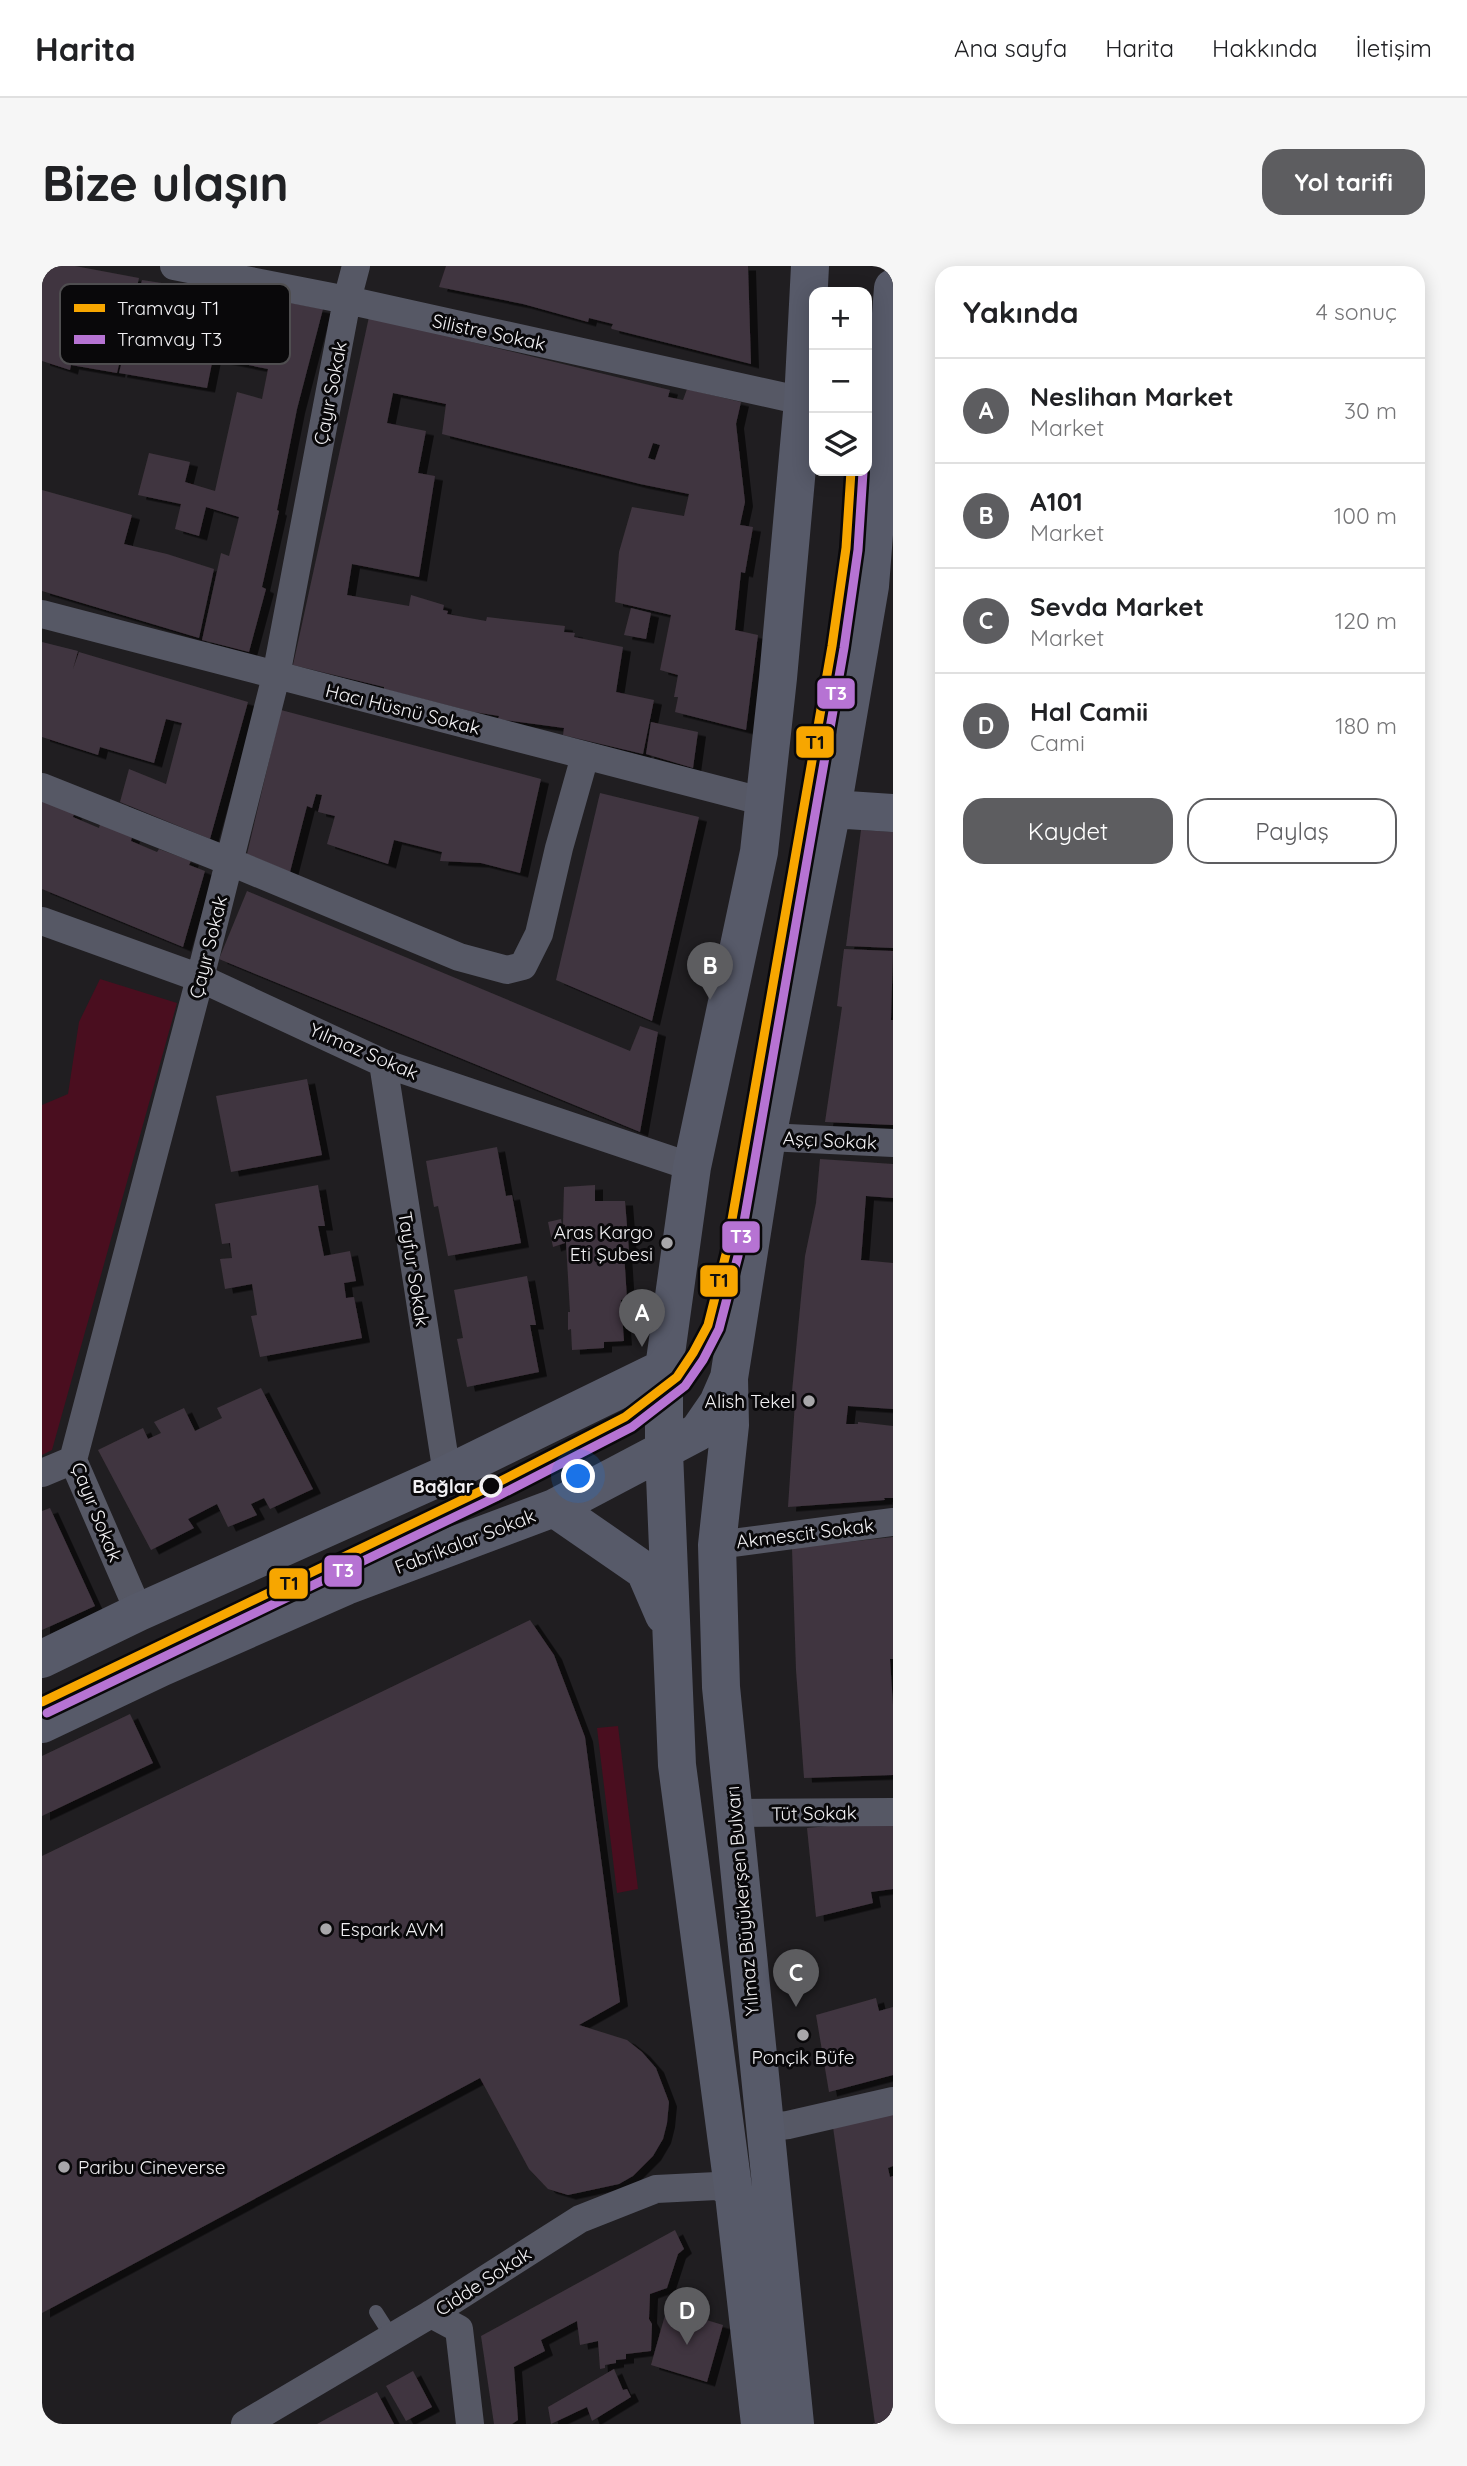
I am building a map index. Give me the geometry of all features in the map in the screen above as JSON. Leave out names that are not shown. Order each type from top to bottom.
[{"type":"main road","points":[[760,2424],[734,2195],[677,1765],[664,1452],[664,1368],[692,1167],[759,852],[803,401],[810,266]]},
{"type":"main road","name":"Yılmaz Büyükerşen Bulvarı","points":[[795,2424],[721,1687],[717,1545],[725,1402],[767,1137],[832,809],[870,586],[890,357],[893,288]]},
{"type":"main road","points":[[832,809],[893,813]]},
{"type":"main road","points":[[42,1659],[139,1612],[447,1474],[664,1368]]},
{"type":"main road","points":[[664,1368],[725,1402]]},
{"type":"main road","name":"Fabrikalar Sokak","points":[[42,1724],[162,1667],[346,1586],[554,1508],[698,1432],[725,1402]]},
{"type":"main road","points":[[554,1508],[645,1571],[670,1628]]},
{"type":"street","name":"Silistre Sokak","points":[[174,266],[266,284]]},
{"type":"street","name":"Çayır Sokak","points":[[139,1612],[73,1460],[200,978],[276,676],[347,300],[356,266]]},
{"type":"street","name":"Silistre Sokak","points":[[290,289],[803,401]]},
{"type":"street","name":"Hacı Hüsnü Sokak","points":[[42,614],[765,802]]},
{"type":"street","points":[[42,787],[459,957],[506,970],[523,966],[539,934],[585,755]]},
{"type":"street","name":"Yılmaz Sokak","points":[[42,921],[200,978],[383,1062],[692,1167]]},
{"type":"street","name":"Tayfur Sokak","points":[[383,1062],[447,1474]]},
{"type":"street","name":"Aşçı Sokak","points":[[767,1137],[893,1143]]},
{"type":"street","points":[[42,1473],[73,1460]]},
{"type":"street","name":"Akmescit Sokak","points":[[717,1545],[893,1522]]},
{"type":"street","name":"Tüt Sokak","points":[[734,1813],[893,1812]]},
{"type":"street","points":[[764,2128],[893,2101]]},
{"type":"street","name":"Cidde Sokak","points":[[245,2424],[431,2314],[580,2219],[656,2189],[718,2186],[734,2195]]},
{"type":"street","points":[[431,2314],[459,2329],[470,2424]]},
{"type":"lane","points":[[376,2312],[392,2337]]},
{"type":"shaded area","points":[[100,979],[177,1003],[52,1450],[42,1455],[42,1105],[68,1094],[79,1022]]},
{"type":"shaded area","points":[[618,1726],[638,1889],[617,1893],[597,1728]]},
{"type":"building","points":[[42,266],[75,266],[139,278],[138,284],[60,284],[60,364],[119,364],[117,373],[71,365],[70,370],[42,361]]},
{"type":"building","points":[[446,266],[748,266],[751,364],[612,329],[613,324],[589,318],[588,322],[523,304],[439,287]]},
{"type":"building","points":[[142,280],[168,284],[141,284]]},
{"type":"building","points":[[290,303],[323,309],[297,409],[262,587],[266,589],[249,652],[202,640],[221,553],[229,556],[239,517],[206,507],[199,536],[175,529],[181,504],[138,495],[149,453],[190,462],[185,482],[215,491],[237,392],[262,399],[268,369],[243,364],[290,364]]},
{"type":"building","points":[[369,317],[670,390],[668,397],[683,400],[687,389],[741,402],[736,424],[745,502],[740,525],[753,527],[745,573],[741,572],[735,630],[758,635],[746,730],[675,712],[678,697],[674,697],[678,675],[660,670],[671,615],[615,602],[619,552],[632,507],[684,516],[689,494],[442,434],[446,404],[393,393],[387,423],[426,431],[418,473],[435,476],[419,577],[352,564],[347,595],[409,606],[411,595],[444,605],[443,610],[448,611],[447,614],[486,621],[487,617],[565,626],[564,632],[575,633],[574,637],[623,647],[616,692],[654,700],[643,754],[563,735],[564,728],[498,719],[499,716],[474,712],[293,665]],"holes":[[[653,443],[660,445],[655,460],[648,458]]]},
{"type":"building","points":[[121,364],[212,364],[207,388],[119,373]]},
{"type":"building","points":[[42,490],[132,515],[124,544],[214,569],[199,638],[42,591]]},
{"type":"building","points":[[631,608],[651,613],[646,639],[624,635]]},
{"type":"building","points":[[42,642],[78,651],[73,669],[79,652],[248,702],[210,839],[120,802],[129,769],[166,784],[182,723],[166,719],[154,763],[100,747],[98,755],[42,737]]},
{"type":"building","points":[[281,710],[541,779],[520,873],[481,863],[440,861],[442,852],[394,840],[388,864],[327,844],[335,816],[318,812],[322,795],[316,794],[312,808],[307,806],[290,872],[247,854]]},
{"type":"building","points":[[651,722],[698,732],[693,768],[646,754]]},
{"type":"building","points":[[600,793],[699,817],[652,1021],[556,980]]},
{"type":"building","points":[[42,801],[99,828],[100,824],[132,837],[131,841],[157,852],[159,849],[191,861],[189,865],[205,871],[183,947],[42,889]]},
{"type":"building","points":[[861,830],[893,832],[893,948],[846,946]]},
{"type":"building","points":[[247,891],[630,1051],[640,1026],[658,1032],[640,1132],[219,959]]},
{"type":"building","points":[[844,949],[893,951],[893,1125],[825,1122],[842,1007],[837,1006]]},
{"type":"building","points":[[307,1079],[322,1155],[231,1172],[216,1096]]},
{"type":"building","points":[[497,1147],[506,1196],[512,1195],[521,1243],[448,1256],[438,1206],[434,1207],[426,1161]]},
{"type":"building","points":[[820,1159],[893,1164],[893,1198],[866,1196],[861,1260],[893,1263],[893,1409],[848,1406],[846,1424],[858,1422],[893,1426],[893,1498],[788,1507],[795,1402],[791,1402],[805,1256],[816,1203]]},
{"type":"building","points":[[318,1185],[325,1226],[318,1226],[324,1256],[350,1251],[356,1281],[344,1283],[346,1298],[354,1297],[362,1338],[260,1357],[251,1316],[257,1315],[252,1284],[225,1289],[220,1259],[232,1258],[230,1243],[222,1244],[215,1204]]},
{"type":"building","points":[[595,1185],[595,1201],[625,1201],[629,1251],[624,1252],[627,1299],[621,1300],[624,1341],[604,1342],[604,1348],[572,1350],[571,1329],[568,1330],[570,1312],[563,1224],[564,1187]]},
{"type":"building","points":[[561,1219],[565,1243],[553,1247],[548,1222]]},
{"type":"building","points":[[527,1276],[536,1325],[530,1325],[539,1372],[467,1387],[457,1339],[463,1338],[454,1290]]},
{"type":"building","points":[[261,1388],[313,1489],[270,1509],[264,1498],[251,1504],[257,1515],[228,1527],[217,1504],[188,1519],[194,1528],[151,1550],[98,1450],[143,1428],[148,1439],[161,1433],[154,1422],[184,1408],[195,1431],[222,1418],[217,1408]]},
{"type":"building","points":[[50,1508],[95,1606],[42,1630],[42,1511]]},
{"type":"building","points":[[893,1537],[893,1659],[890,1659],[893,1775],[804,1778],[796,1670],[792,1548]]},
{"type":"building","name":"Espark AVM","points":[[530,1620],[554,1655],[585,1737],[620,2002],[579,2025],[627,2040],[656,2068],[669,2102],[663,2139],[653,2156],[633,2176],[619,2184],[568,2195],[548,2189],[529,2169],[480,2078],[42,2313],[42,1856]]},
{"type":"building","points":[[130,1714],[153,1763],[42,1816],[42,1756]]},
{"type":"building","points":[[893,1820],[893,1889],[871,1892],[873,1903],[816,1917],[807,1828]]},
{"type":"building","points":[[876,1998],[879,2011],[893,2007],[893,2075],[829,2092],[816,2015]]},
{"type":"building","points":[[893,2112],[893,2166],[888,2168],[890,2177],[893,2176],[893,2424],[875,2424],[833,2127]]},
{"type":"building","points":[[675,2230],[684,2249],[678,2254],[667,2288],[650,2294],[651,2351],[626,2354],[626,2359],[616,2360],[616,2363],[600,2369],[598,2341],[580,2345],[577,2321],[541,2340],[545,2351],[514,2367],[518,2420],[512,2424],[494,2424],[481,2336]]},
{"type":"building","points":[[667,2308],[723,2325],[707,2382],[651,2365]]},
{"type":"building","points":[[614,2369],[623,2390],[627,2389],[631,2397],[592,2421],[587,2407],[551,2424],[548,2407]]},
{"type":"building","points":[[413,2371],[432,2407],[406,2421],[386,2386]]},
{"type":"building","points":[[377,2392],[394,2424],[317,2424],[341,2411]]},
{"type":"tram line","name":"T1","points":[[42,1702],[491,1486],[625,1417],[677,1377],[693,1353],[708,1325],[726,1254],[832,646],[846,548],[851,476]]},
{"type":"tram line","name":"T3","points":[[47,1713],[496,1497],[632,1427],[685,1386],[703,1360],[719,1329],[738,1256],[844,648],[858,550],[863,476]]},
{"type":"place","name":"A101","points":[[710,1000]]},
{"type":"place","name":"Aras Kargo Eti Şubesi","points":[[667,1243]]},
{"type":"place","name":"Neslihan Market","points":[[642,1347]]},
{"type":"place","name":"Alish Tekel","points":[[809,1401]]},
{"type":"place","name":"Bağlar","points":[[491,1486]]},
{"type":"place","name":"Espark AVM","points":[[326,1929]]},
{"type":"place","name":"Sevda Market","points":[[796,2007]]},
{"type":"place","name":"Ponçik Büfe","points":[[803,2035]]},
{"type":"place","name":"Paribu Cineverse","points":[[64,2167]]},
{"type":"place","name":"Hal Camii","points":[[687,2345]]}]
